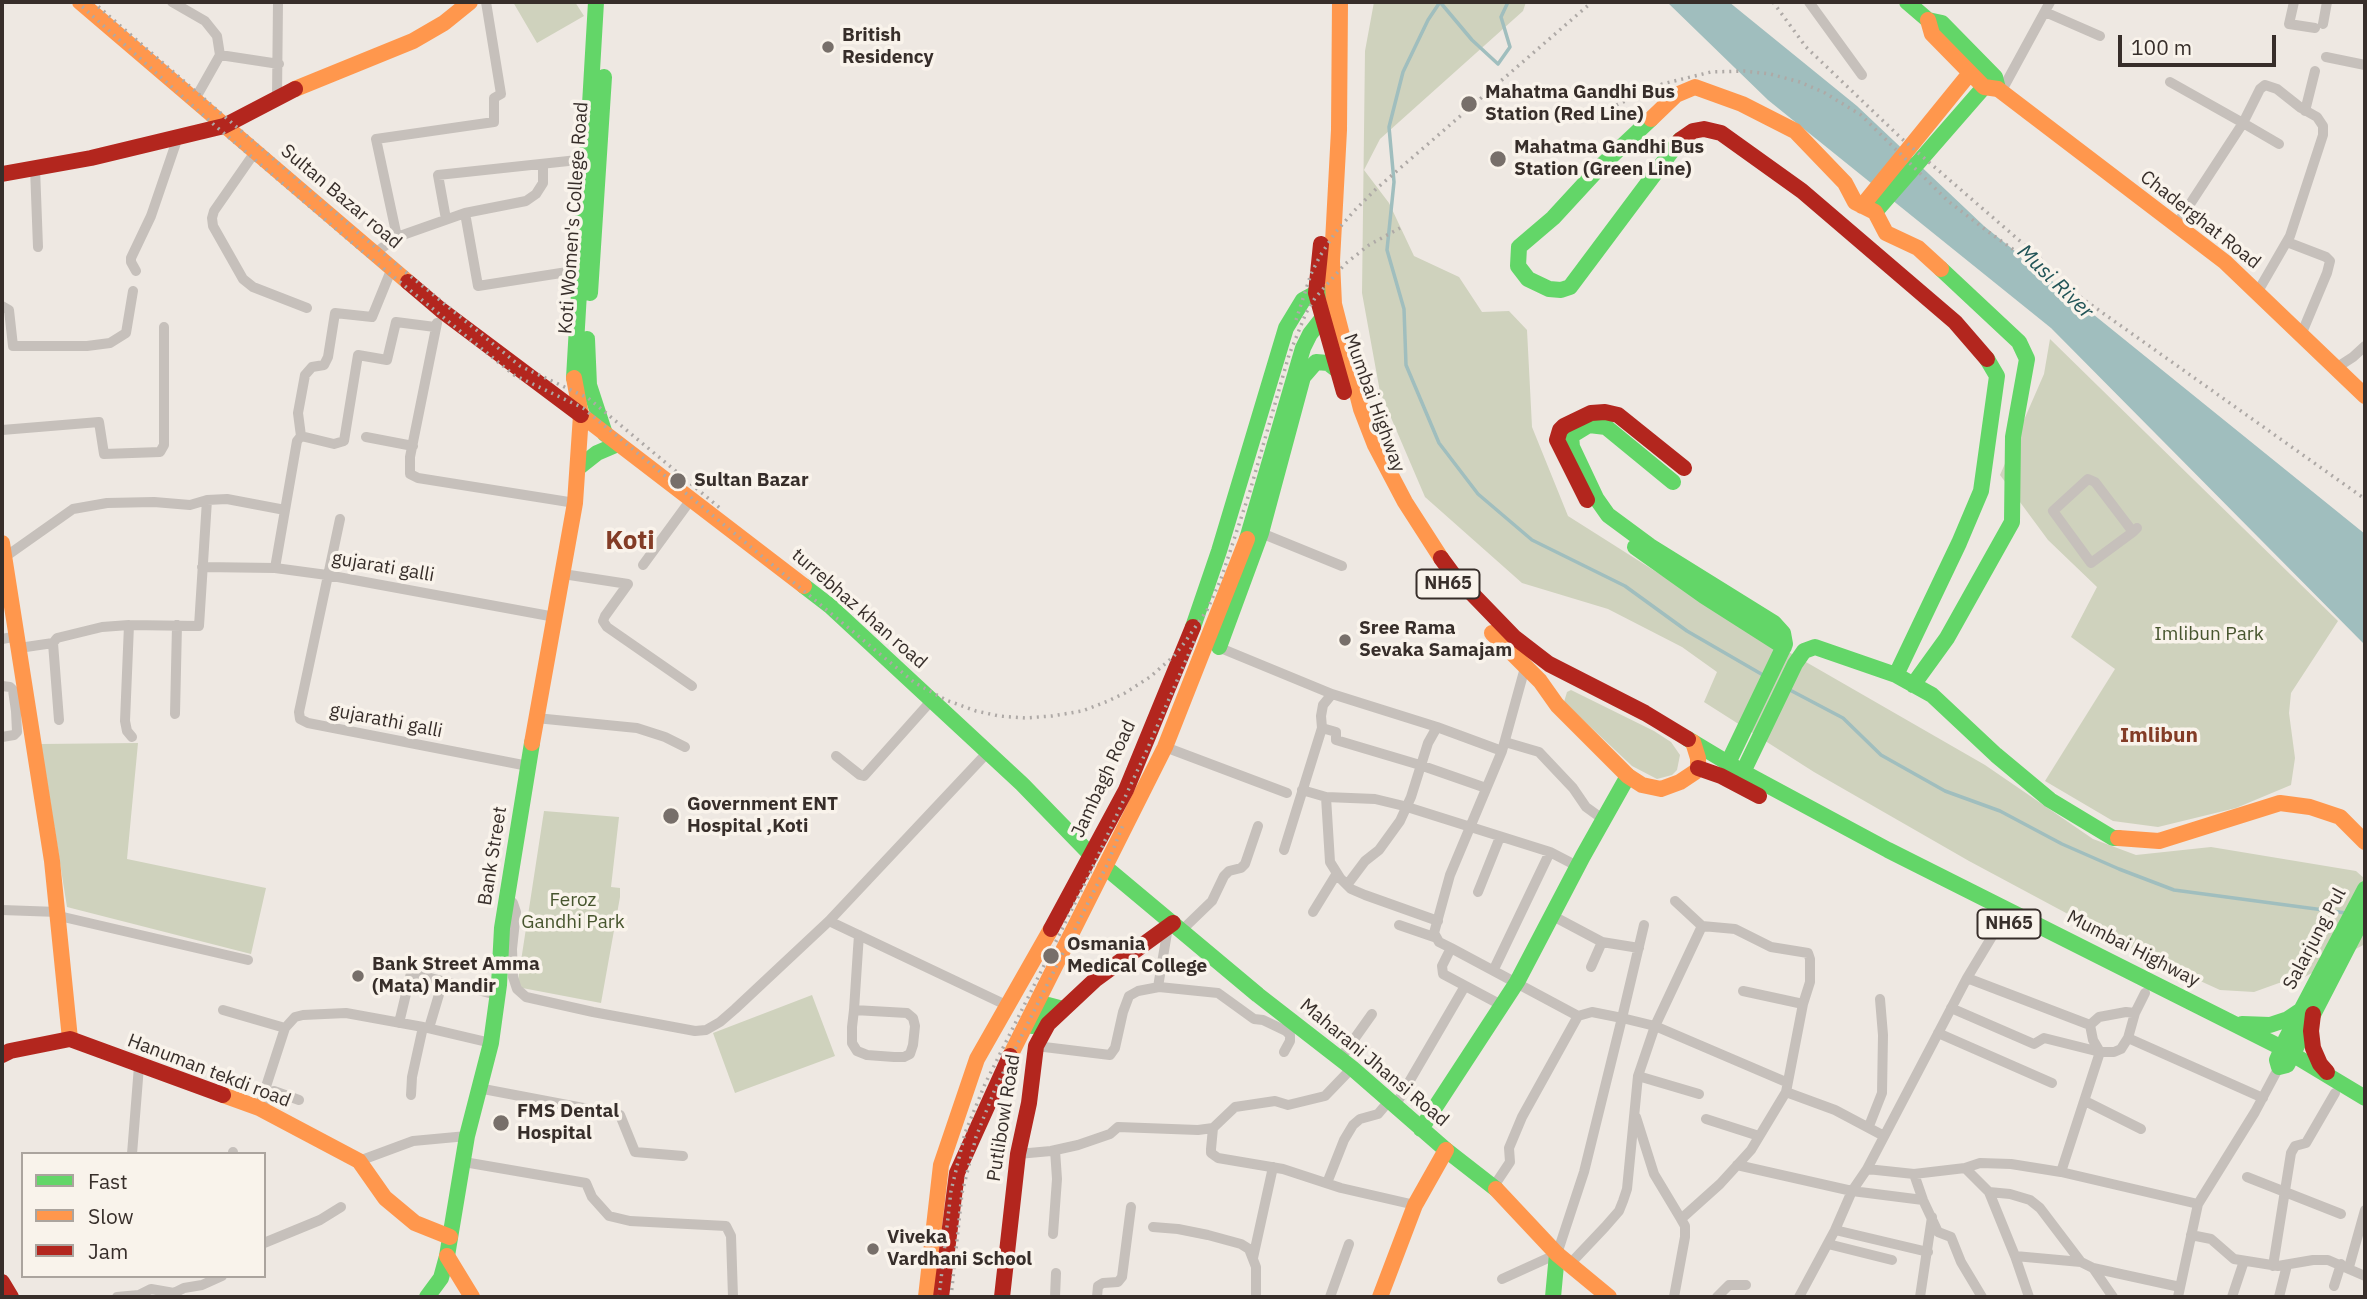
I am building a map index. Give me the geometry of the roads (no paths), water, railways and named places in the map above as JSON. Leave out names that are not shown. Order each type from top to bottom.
[{"type":"main road","name":"Sultan Bazar road","points":[[80,2],[441,310],[582,415]]},
{"type":"main road","points":[[2,174],[91,158],[224,126],[276,97],[413,41],[444,23],[470,2]]},
{"type":"main road","name":"Koti Women's College Road","points":[[582,415],[573,373],[597,2]]},
{"type":"main road","name":"Koti Women's College Road","points":[[607,2],[597,214],[586,354],[589,385],[612,439]]},
{"type":"main road","name":"Mumbai Highway","points":[[1329,2],[1327,297],[1361,409],[1375,445],[1405,502],[1452,573],[1530,659],[1540,681],[1556,705],[1628,776],[1642,785],[1661,789],[1680,782],[1698,768],[1721,776],[2234,1023],[2283,1059]]},
{"type":"main road","name":"Mumbai Highway","points":[[1340,2],[1339,130],[1332,261],[1322,318],[1337,370],[1372,466],[1394,509],[1456,594],[1530,659],[1549,664],[1644,713],[1743,772],[2145,993],[2365,1098]]},
{"type":"main road","name":"Chaderghat Road","points":[[1907,2],[1928,20],[1942,23],[1974,55],[1995,77],[1994,90]]},
{"type":"main road","name":"Chaderghat Road","points":[[1928,20],[1932,34],[1970,73],[2225,262],[2365,396]]},
{"type":"main road","points":[[1871,206],[1942,107],[1970,73]]},
{"type":"main road","points":[[1896,675],[1981,491],[1997,376],[1990,363],[1955,321],[1802,191],[1721,132],[1704,129],[1693,131],[1682,138],[1570,287],[1561,290],[1549,289],[1528,279],[1518,266],[1519,247],[1553,218],[1600,167],[1676,95],[1695,87],[1742,103],[1795,131],[1845,183],[1855,202],[1871,206],[1886,233],[1918,248],[2019,342],[2027,359],[2013,437],[2012,522],[1947,638],[1913,685]]},
{"type":"main road","points":[[1871,206],[1954,120],[1994,90]]},
{"type":"main road","name":"Jambagh Road","points":[[926,1297],[945,1155],[977,1059],[1126,790],[1190,635],[1219,551],[1286,328],[1298,305],[1327,297]]},
{"type":"main road","name":"Jambagh Road","points":[[1015,1050],[1213,645],[1251,529],[1303,348],[1322,318]]},
{"type":"main road","points":[[1213,645],[1261,533],[1303,377],[1317,362],[1328,363],[1337,370]]},
{"type":"main road","points":[[1684,468],[1618,415],[1591,413],[1564,426],[1558,434],[1557,440],[1577,482],[1590,505],[1603,520],[1655,563],[1781,652]]},
{"type":"main road","name":"turrebhaz khan road","points":[[582,415],[830,606],[1022,784],[1091,855]]},
{"type":"main road","name":"Bank Street","points":[[427,1297],[441,1278],[447,1256],[467,1136],[491,1043],[502,928],[575,503],[582,415]]},
{"type":"main road","points":[[1673,482],[1606,426],[1589,425],[1571,436],[1572,447],[1608,515],[1650,546],[1774,623],[1783,633],[1785,640],[1781,652],[1728,763]]},
{"type":"main road","points":[[578,468],[612,439]]},
{"type":"main road","points":[[2,1055],[70,1039],[58,914],[23,710],[3,552]]},
{"type":"main road","points":[[1743,772],[1795,664],[1804,651],[1815,647],[1896,675],[1932,695],[1996,755],[2050,800],[2113,838],[2158,841],[2280,803],[2310,807],[2340,817],[2365,842]]},
{"type":"main road","points":[[1693,742],[1698,768]]},
{"type":"main road","points":[[1421,1129],[1503,1006],[1628,776]]},
{"type":"main road","name":"Maharani Jhansi Road","points":[[1105,867],[1258,995],[1346,1064],[1446,1150],[1494,1186],[1563,1259],[1609,1297]]},
{"type":"main road","name":"Salarjung Pul","points":[[2308,1011],[2365,889]]},
{"type":"main road","name":"Salarjung Pul","points":[[2308,1011],[2365,914]]},
{"type":"main road","name":"Putlibowl Road","points":[[1002,1297],[1017,1154],[1029,1103],[1036,1046],[1048,1024],[1096,979],[1174,926]]},
{"type":"main road","points":[[1024,974],[1038,967],[1054,968]]},
{"type":"main road","points":[[941,1297],[954,1189],[978,1123],[1015,1050],[1048,1005],[1063,1009]]},
{"type":"main road","points":[[2234,1023],[2252,1026],[2270,1024],[2308,1011]]},
{"type":"main road","points":[[2283,1059],[2308,1011]]},
{"type":"main road","points":[[2308,1011],[2313,1048],[2333,1085]]},
{"type":"main road","name":"Hanuman tekdi road","points":[[70,1039],[261,1109],[359,1161],[385,1198],[415,1223],[450,1237]]},
{"type":"main road","name":"Mumbai Highway","points":[[2333,1085],[2365,1111]]},
{"type":"main road","points":[[1380,1297],[1415,1205],[1446,1150]]},
{"type":"main road","points":[[945,1155],[948,1162],[960,1167]]},
{"type":"main road","points":[[447,1256],[472,1297]]},
{"type":"main road","points":[[1553,1297],[1563,1259]]},
{"type":"main road","points":[[2,1282],[11,1297]]},
{"type":"street","points":[[172,2],[205,21],[217,36],[220,55],[194,101]]},
{"type":"street","points":[[276,97],[279,64],[278,2]]},
{"type":"street","points":[[397,237],[376,139],[494,122],[494,98],[501,94],[486,2]]},
{"type":"street","points":[[1809,2],[1862,75]]},
{"type":"street","points":[[2294,2],[2289,24],[2319,26],[2327,2]]},
{"type":"street","points":[[1994,90],[2047,7],[2100,36]]},
{"type":"street","points":[[220,55],[279,64]]},
{"type":"street","points":[[2326,57],[2365,65]]},
{"type":"street","points":[[2305,111],[2315,71]]},
{"type":"street","points":[[2170,82],[2279,144]]},
{"type":"street","points":[[2177,224],[2265,85],[2277,89],[2320,120],[2323,135],[2287,242],[2257,293]]},
{"type":"street","points":[[136,271],[131,258],[151,216],[177,137]]},
{"type":"street","points":[[255,152],[214,211],[213,226],[243,279],[253,287],[307,308]]},
{"type":"street","points":[[446,219],[438,175],[587,159]]},
{"type":"street","points":[[374,253],[397,237],[446,219],[526,201],[536,194],[543,183],[543,164]]},
{"type":"street","points":[[35,168],[38,247]]},
{"type":"street","points":[[465,213],[478,286],[580,270]]},
{"type":"street","points":[[2287,242],[2330,261],[2301,335]]},
{"type":"street","points":[[275,568],[294,447],[301,436],[298,413],[305,375],[312,367],[324,365],[328,357],[335,313],[372,317],[392,268]]},
{"type":"street","points":[[2,306],[9,310],[13,346],[88,346],[110,343],[126,333],[133,291]]},
{"type":"street","points":[[441,310],[435,327],[410,474],[418,478],[575,503]]},
{"type":"street","points":[[301,436],[334,444],[344,441],[358,355],[387,360],[396,322],[435,327]]},
{"type":"street","points":[[2,430],[99,422],[104,454],[160,452],[164,445],[164,327]]},
{"type":"street","points":[[2336,368],[2353,358],[2365,346]]},
{"type":"street","points":[[366,437],[413,446]]},
{"type":"street","points":[[2088,479],[2095,482],[2135,530],[2091,563],[2053,511],[2088,479]]},
{"type":"street","points":[[643,565],[692,498]]},
{"type":"street","points":[[3,552],[74,509],[107,503],[154,502],[190,505],[207,500],[227,499],[285,510]]},
{"type":"street","points":[[59,720],[53,643],[57,638],[77,632],[129,625],[200,626],[207,500]]},
{"type":"street","points":[[327,575],[340,519]]},
{"type":"street","points":[[1261,533],[1342,566]]},
{"type":"street","name":"gujarati galli","points":[[202,567],[275,568],[327,575],[555,617]]},
{"type":"street","points":[[563,574],[628,584],[603,621],[607,627],[692,686]]},
{"type":"street","name":"gujarathi galli","points":[[327,575],[299,712],[300,719],[308,723],[528,766]]},
{"type":"street","points":[[129,625],[125,721],[127,732],[132,737]]},
{"type":"street","points":[[175,714],[177,625]]},
{"type":"street","points":[[13,641],[53,643]]},
{"type":"street","points":[[1213,645],[1332,694],[1504,746],[1539,752],[1573,788],[1586,807],[1604,820]]},
{"type":"street","points":[[1434,937],[1450,875],[1504,746],[1530,659]]},
{"type":"street","points":[[2,686],[13,690],[23,710],[17,732],[2,737]]},
{"type":"street","points":[[1284,850],[1322,728],[1324,705],[1332,694]]},
{"type":"street","points":[[836,756],[864,776],[931,701]]},
{"type":"street","points":[[536,718],[637,728],[685,747]]},
{"type":"street","points":[[1347,885],[1365,861],[1380,850],[1400,821],[1428,743],[1437,727]]},
{"type":"street","points":[[1322,728],[1336,732],[1336,740],[1486,788]]},
{"type":"street","points":[[1165,747],[1287,793]]},
{"type":"street","points":[[507,897],[516,912],[512,949],[513,977],[520,993],[554,1004],[695,1031],[706,1030],[720,1022],[829,921],[987,753]]},
{"type":"street","points":[[1302,790],[1326,797],[1375,799],[1406,807],[1550,852],[1577,866]]},
{"type":"street","points":[[1326,797],[1330,862],[1347,885],[1365,895],[1438,921]]},
{"type":"street","points":[[1157,987],[1174,926],[1212,901],[1224,876],[1245,864],[1258,826]]},
{"type":"street","points":[[1478,892],[1500,837]]},
{"type":"street","points":[[1494,969],[1550,852]]},
{"type":"street","points":[[1313,912],[1337,873]]},
{"type":"street","points":[[1675,901],[1702,926],[1735,929],[1771,947],[1808,953],[1810,959],[1810,982],[1786,1087],[1751,1150],[1681,1219]]},
{"type":"street","points":[[2,910],[58,914],[248,960]]},
{"type":"street","points":[[1800,1297],[1852,1191],[1867,1169],[1967,978],[2005,915]]},
{"type":"street","points":[[1553,916],[1602,942],[1639,948]]},
{"type":"street","points":[[829,921],[1006,1005]]},
{"type":"street","points":[[1399,925],[1434,937],[1578,1016]]},
{"type":"street","points":[[1563,1259],[1644,925]]},
{"type":"street","points":[[1502,1279],[1563,1259],[1619,1211],[1627,1189],[1638,1076],[1655,1026],[1702,926]]},
{"type":"street","points":[[853,1010],[907,1013],[913,1018],[915,1026],[910,1054],[904,1057],[867,1055],[857,1051],[852,1043],[853,1010],[859,935]]},
{"type":"street","points":[[1591,967],[1602,942]]},
{"type":"street","points":[[1451,948],[1441,972],[1503,1006]]},
{"type":"street","points":[[399,1023],[410,974],[413,973],[497,995]]},
{"type":"street","points":[[1967,978],[2090,1025]]},
{"type":"street","points":[[411,1095],[412,1077],[443,981]]},
{"type":"street","points":[[1327,1183],[1353,1125],[1360,1119],[1378,1114],[1392,1103],[1465,986]]},
{"type":"street","points":[[1036,1046],[1110,1055],[1115,1048],[1129,996],[1157,987],[1218,993],[1254,1019],[1263,1020],[1286,1031],[1290,1035],[1290,1041],[1284,1052]]},
{"type":"street","points":[[1743,991],[1803,1004]]},
{"type":"street","points":[[1951,1008],[2034,1044],[2044,1038],[2100,1052],[2114,1052],[2121,1049],[2128,1038],[2135,1013],[2145,993]]},
{"type":"street","points":[[1869,1126],[1882,1093],[1881,999]]},
{"type":"street","points":[[223,1010],[285,1028]]},
{"type":"street","points":[[261,1109],[285,1028],[295,1017],[328,1012],[346,1013],[491,1043]]},
{"type":"street","points":[[1494,1186],[1510,1162],[1509,1147],[1522,1117],[1578,1016],[1592,1012],[1655,1026],[1869,1126],[1884,1136]]},
{"type":"street","points":[[2090,1025],[2099,1017],[2135,1013]]},
{"type":"street","points":[[1017,1154],[1055,1150],[1110,1134],[1118,1127],[1198,1130],[1213,1128],[1235,1107],[1275,1101],[1288,1105],[1325,1096],[1346,1064],[1372,1014]]},
{"type":"street","points":[[2061,1172],[2100,1052],[2093,1040],[2090,1025]]},
{"type":"street","points":[[1938,1033],[2052,1083]]},
{"type":"street","points":[[2128,1038],[2263,1098]]},
{"type":"street","points":[[2015,1256],[2081,1262],[2093,1268],[2179,1292],[2198,1204],[2263,1098],[2283,1059]]},
{"type":"street","points":[[132,1152],[139,1066]]},
{"type":"street","points":[[1638,1076],[1699,1094]]},
{"type":"street","points":[[2273,1266],[2291,1153],[2295,1146],[2306,1143],[2333,1085]]},
{"type":"street","points":[[478,1088],[620,1115],[635,1152],[683,1156]]},
{"type":"street","points":[[261,1109],[271,1092],[278,1091],[299,1100]]},
{"type":"street","points":[[2085,1101],[2141,1129]]},
{"type":"street","points":[[1634,1111],[1654,1174],[1685,1226],[1676,1297]]},
{"type":"street","points":[[1706,1119],[1759,1136]]},
{"type":"street","points":[[1213,1128],[1210,1149],[1214,1156],[1273,1167],[1415,1205]]},
{"type":"street","points":[[359,1161],[413,1142],[467,1136]]},
{"type":"street","points":[[1053,1234],[1057,1189],[1055,1150]]},
{"type":"street","points":[[464,1163],[586,1183],[592,1197],[609,1216],[630,1221],[726,1226],[731,1236],[733,1297]]},
{"type":"street","points":[[1867,1169],[1914,1174],[1965,1168],[1980,1163],[2011,1164],[2061,1172],[2198,1204]]},
{"type":"street","points":[[1737,1165],[1852,1191],[1923,1200]]},
{"type":"street","points":[[1253,1258],[1273,1167]]},
{"type":"street","points":[[1965,1168],[1989,1192],[2029,1297]]},
{"type":"street","points":[[1914,1174],[1938,1232],[1951,1237],[1961,1262],[1982,1297]]},
{"type":"street","points":[[2247,1177],[2341,1214]]},
{"type":"street","points":[[1989,1192],[2030,1200],[2081,1262]]},
{"type":"street","points":[[266,1242],[320,1220],[341,1207]]},
{"type":"street","points":[[1097,1297],[1098,1286],[1118,1282],[1122,1277],[1131,1208]]},
{"type":"street","points":[[2333,1286],[2345,1266],[2365,1210]]},
{"type":"street","points":[[1923,1297],[1932,1217]]},
{"type":"street","points":[[1153,1227],[1178,1229],[1250,1249],[1256,1267],[1256,1297]]},
{"type":"street","points":[[1835,1230],[1928,1252]]},
{"type":"street","points":[[2191,1235],[2211,1239],[2229,1256],[2244,1261],[2273,1266],[2328,1260],[2365,1276]]},
{"type":"street","points":[[1330,1297],[1349,1244]]},
{"type":"street","points":[[1828,1244],[1892,1260]]},
{"type":"street","points":[[2232,1297],[2244,1261]]},
{"type":"street","points":[[2279,1297],[2287,1265]]},
{"type":"street","points":[[2093,1268],[2112,1296],[2124,1297]]},
{"type":"street","points":[[1055,1297],[1056,1273]]},
{"type":"street","points":[[117,1297],[139,1295],[151,1289],[174,1293],[218,1278]]},
{"type":"street","points":[[1717,1297],[1729,1285],[1745,1285]]},
{"type":"water","points":[[1667,2],[1729,2],[1857,106],[1984,226],[2365,534],[2365,645],[2051,328],[1768,100]]},
{"type":"waterway","points":[[1508,2],[1501,17],[1510,47],[1498,64],[1472,40],[1440,2],[1428,20],[1403,72],[1389,127],[1394,182],[1387,250],[1404,309],[1406,365],[1439,443],[1478,494],[1532,540],[1625,586],[1687,631],[1763,675]]},
{"type":"waterway","points":[[1788,689],[1843,718],[1881,755],[1945,791],[2000,811],[2062,844],[2119,869],[2174,890],[2346,913]]},
{"type":"railway","points":[[77,2],[212,123],[356,246],[514,375],[583,408],[915,683],[946,700],[999,716],[1025,718],[1082,711],[1125,693],[1150,677],[1174,656],[1207,610],[1221,579],[1250,491],[1289,355],[1306,313],[1315,298],[1345,264],[1369,245],[1400,228]]},
{"type":"railway","points":[[93,2],[363,237],[520,366],[588,398],[720,508]]},
{"type":"railway","points":[[1296,320],[1311,274],[1320,256],[1354,211],[1592,2]]},
{"type":"railway","points":[[1773,2],[1806,47],[1901,138],[2042,260]]},
{"type":"railway","points":[[1610,108],[1662,84],[1711,72],[1744,71],[1770,74],[1800,82],[1825,93],[1861,115],[1948,201],[1983,228],[2365,499]]},
{"type":"railway","points":[[939,1297],[951,1191],[965,1133],[985,1084],[1089,875],[1196,637]]},
{"type":"railway","points":[[951,1297],[962,1193],[976,1137],[995,1089],[1107,865],[1123,825]]},
{"type":"place","name":"British Residency","points":[[828,47]]},
{"type":"place","name":"Mahatma Gandhi Bus Station (Red Line)","points":[[1469,104]]},
{"type":"place","name":"Mahatma Gandhi Bus Station (Green Line)","points":[[1498,159]]},
{"type":"place","name":"Sultan Bazar","points":[[678,481]]},
{"type":"place","name":"Sree Rama Sevaka Samajam","points":[[1345,640]]},
{"type":"place","name":"Government ENT Hospital ,Koti","points":[[671,816]]},
{"type":"place","name":"Osmania Medical College","points":[[1051,956]]},
{"type":"place","name":"Bank Street Amma (Mata) Mandir","points":[[358,976]]},
{"type":"place","name":"FMS Dental Hospital","points":[[501,1123]]},
{"type":"place","name":"Viveka Vardhani School","points":[[873,1249]]},
{"type":"district","name":"Koti","points":[[630,541]]},
{"type":"district","name":"Imlibun","points":[[2159,736]]},
{"type":"water label","name":"Musi River","points":[[2055,282]]},
{"type":"park label","name":"Imlibun Park","points":[[2209,635]]},
{"type":"park label","name":"Feroz Gandhi Park","points":[[573,912]]}]
